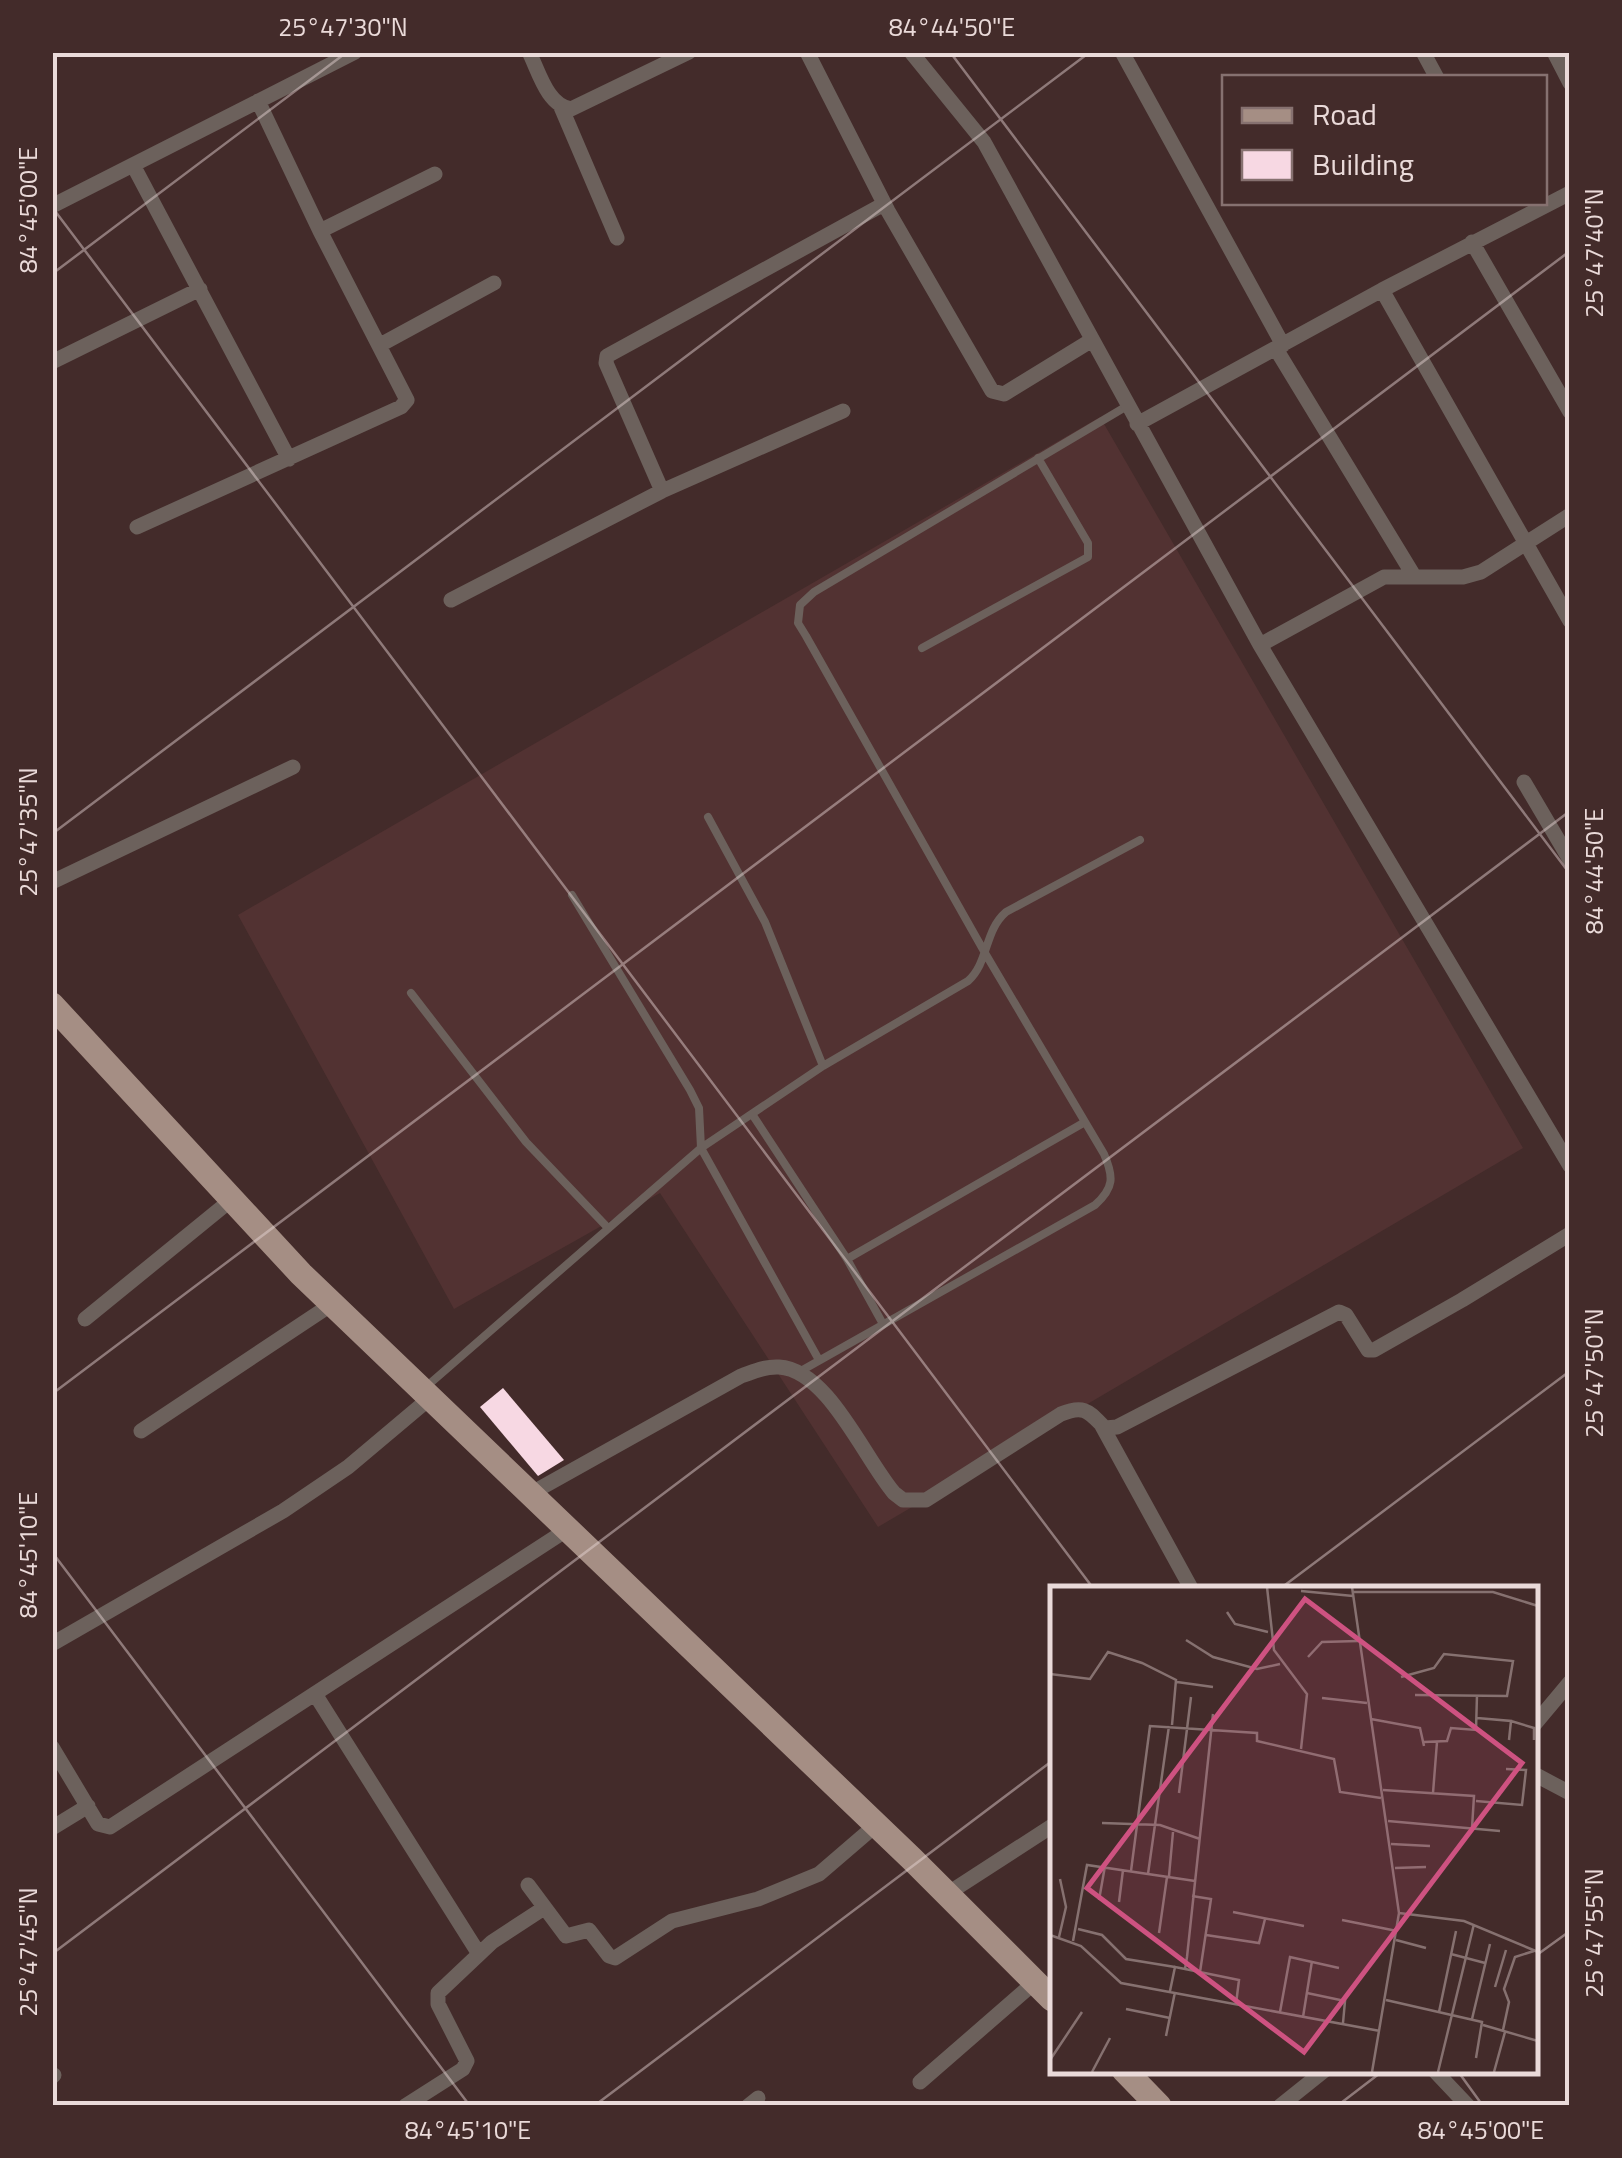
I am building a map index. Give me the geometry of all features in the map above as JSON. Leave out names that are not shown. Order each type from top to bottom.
[{"type":"main road","points":[[52,1005],[230,1200],[332,1304],[1044,1990]]},
{"type":"main road","points":[[1127,2073],[1159,2106]]},
{"type":"street","points":[[52,206],[355,52]]},
{"type":"street","points":[[529,52],[554,101],[561,107],[617,238]]},
{"type":"street","points":[[561,107],[571,109],[586,104],[688,52]]},
{"type":"street","points":[[808,52],[884,204],[996,395],[1004,394],[1092,340]]},
{"type":"street","points":[[911,52],[984,142],[1260,644],[1570,1166]]},
{"type":"street","points":[[1122,52],[1280,347],[1414,576]]},
{"type":"street","points":[[1423,52],[1435,75]]},
{"type":"street","points":[[1554,52],[1570,82]]},
{"type":"street","points":[[138,527],[405,404],[407,396],[320,231],[258,102]]},
{"type":"street","points":[[134,165],[288,459]]},
{"type":"street","points":[[320,231],[435,174]]},
{"type":"street","points":[[1137,424],[1570,193]]},
{"type":"street","points":[[662,492],[606,363],[607,356],[884,204]]},
{"type":"street","points":[[1511,205],[1519,220]]},
{"type":"street","points":[[1472,242],[1570,412]]},
{"type":"street","points":[[380,346],[494,282]]},
{"type":"street","points":[[52,362],[200,289]]},
{"type":"street","points":[[1382,290],[1570,621]]},
{"type":"street","points":[[451,600],[662,492],[843,411]]},
{"type":"street","points":[[1260,644],[1384,577],[1463,577],[1502,562],[1570,515]]},
{"type":"street","points":[[52,882],[293,767]]},
{"type":"street","points":[[1524,782],[1570,860]]},
{"type":"street","points":[[85,1319],[230,1200]]},
{"type":"street","points":[[1102,1426],[1117,1426],[1339,1312],[1346,1315],[1368,1350],[1374,1350],[1570,1234]]},
{"type":"street","points":[[141,1431],[332,1304]]},
{"type":"street","points":[[530,1494],[740,1376],[762,1368],[781,1367],[799,1372],[822,1390],[894,1493],[913,1502],[940,1494],[1073,1409],[1088,1410],[1102,1426],[1189,1586]]},
{"type":"street","points":[[52,1644],[283,1510],[348,1467],[426,1394]]},
{"type":"street","points":[[52,1748],[102,1827],[116,1824],[568,1530]]},
{"type":"street","points":[[1537,1721],[1570,1682]]},
{"type":"street","points":[[315,1694],[479,1954]]},
{"type":"street","points":[[1537,1776],[1570,1794]]},
{"type":"street","points":[[52,1828],[88,1806]]},
{"type":"street","points":[[528,1885],[566,1936],[589,1930],[614,1958],[672,1921],[758,1899],[818,1874],[876,1824]]},
{"type":"street","points":[[947,1894],[1050,1827]]},
{"type":"street","points":[[405,2106],[466,2065],[466,2052],[437,1996],[500,1936],[544,1908]]},
{"type":"street","points":[[920,2082],[1044,1990]]},
{"type":"street","points":[[1280,2106],[1320,2073]]},
{"type":"street","points":[[1437,2073],[1468,2106]]},
{"type":"lane","points":[[799,1372],[1095,1204],[1107,1194],[1112,1183],[1112,1170],[798,622],[800,605],[814,592],[1127,406]]},
{"type":"lane","points":[[922,648],[1088,556],[1088,542],[1038,458]]},
{"type":"lane","points":[[708,816],[765,922],[822,1066]]},
{"type":"lane","points":[[426,1394],[701,1148],[822,1066],[960,986],[978,971],[995,923],[1006,912],[1140,840]]},
{"type":"lane","points":[[572,896],[690,1090],[702,1124],[701,1148],[819,1360]]},
{"type":"lane","points":[[411,993],[526,1142],[608,1228]]},
{"type":"lane","points":[[752,1114],[847,1259],[883,1324]]},
{"type":"lane","points":[[847,1259],[1085,1122]]},
{"type":"shaded area","points":[[1100,417],[1523,1148],[878,1527],[660,1193],[454,1309],[238,915]]},
{"type":"building","points":[[503,1388],[564,1460],[538,1476],[480,1407]]}]
